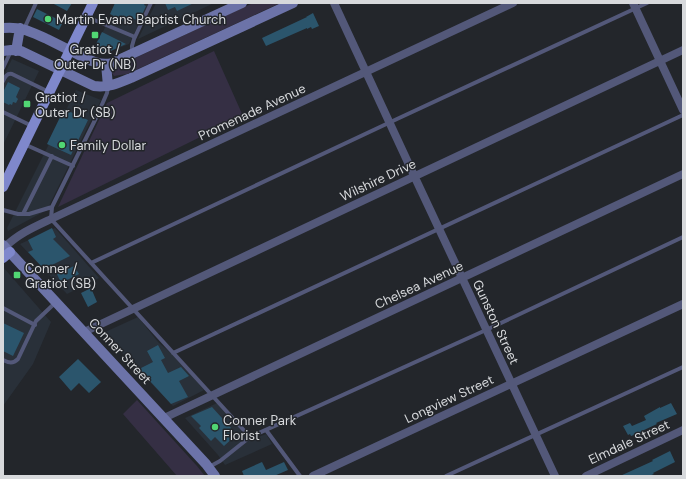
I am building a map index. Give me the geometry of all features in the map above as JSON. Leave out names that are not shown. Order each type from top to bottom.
[{"type":"main road","points":[[3,187],[93,3]]},
{"type":"street","points":[[3,28],[30,31],[87,59],[100,64],[106,64],[112,63],[132,54],[240,3]]},
{"type":"street","points":[[22,29],[10,51],[21,52],[94,86],[108,86],[131,78],[293,3]]},
{"type":"street","name":"Gunston Street","points":[[334,3],[555,476]]},
{"type":"street","name":"Promenade Avenue","points":[[5,251],[10,242],[22,233],[513,3]]},
{"type":"street","points":[[634,6],[683,110]]},
{"type":"street","name":"Wilshire Drive","points":[[84,332],[683,50]]},
{"type":"street","points":[[106,64],[108,86]]},
{"type":"street","name":"Chelsea Avenue","points":[[164,418],[683,174]]},
{"type":"street","name":"Conner Street","points":[[5,251],[24,268],[56,302],[209,467],[215,476]]},
{"type":"street","name":"Longview Street","points":[[313,476],[683,304]]},
{"type":"street","name":"Elmdale Street","points":[[586,476],[683,430]]},
{"type":"lane","points":[[22,29],[36,3]]},
{"type":"lane","points":[[132,54],[134,37],[151,3]]},
{"type":"lane","points":[[91,263],[634,6],[647,3]]},
{"type":"lane","points":[[86,17],[134,37]]},
{"type":"lane","points":[[3,68],[10,51]]},
{"type":"lane","points":[[3,81],[9,73],[50,92]]},
{"type":"lane","points":[[108,86],[107,93],[102,104],[52,207],[51,219],[250,437]]},
{"type":"lane","points":[[3,112],[33,126]]},
{"type":"lane","points":[[173,353],[683,115]]},
{"type":"lane","points":[[24,144],[72,166]]},
{"type":"lane","points":[[23,214],[52,156]]},
{"type":"lane","points":[[3,210],[18,214],[29,214],[52,207]]},
{"type":"lane","points":[[209,467],[220,461],[250,437],[486,330],[683,237]]},
{"type":"lane","points":[[3,360],[12,363],[18,360],[36,321],[56,302]]},
{"type":"lane","points":[[3,308],[35,325]]},
{"type":"lane","points":[[446,476],[683,367]]},
{"type":"lane","points":[[266,430],[300,476]]},
{"type":"shaded area","points":[[117,3],[149,3],[129,44],[106,53],[95,48]]},
{"type":"shaded area","points":[[156,3],[214,3],[138,39]]},
{"type":"shaded area","points":[[253,3],[280,3],[127,74],[114,76],[112,73],[113,69],[120,65]]},
{"type":"shaded area","points":[[214,51],[243,116],[58,207],[107,103]]},
{"type":"shaded area","points":[[12,59],[39,71],[3,145],[3,77]]},
{"type":"shaded area","points":[[76,90],[101,100],[47,210],[8,231],[7,228]]},
{"type":"shaded area","points":[[55,228],[99,278],[67,294],[20,244]]},
{"type":"shaded area","points":[[3,267],[51,322],[33,364],[3,406]]},
{"type":"shaded area","points":[[138,317],[158,342],[186,366],[204,390],[173,406],[103,333]]},
{"type":"shaded area","points":[[137,400],[205,476],[177,476],[123,414]]},
{"type":"shaded area","points":[[217,403],[251,440],[266,434],[272,444],[225,465],[185,418]]},
{"type":"building","points":[[52,3],[72,3],[67,11]]},
{"type":"building","points":[[115,3],[145,3],[144,5],[146,6],[139,21],[132,18],[129,24],[110,14]]},
{"type":"building","points":[[165,3],[194,3],[177,11],[175,7],[168,10]]},
{"type":"building","name":"Martin Evans Baptist Church","points":[[37,9],[63,22],[59,30],[33,17]]},
{"type":"building","points":[[313,13],[319,26],[312,29],[311,27],[307,28],[266,46],[262,38]]},
{"type":"building","points":[[102,32],[126,44],[106,53],[98,49],[96,44]]},
{"type":"building","points":[[8,82],[20,88],[16,97],[18,99],[16,103],[13,102],[12,105],[3,102],[3,92]]},
{"type":"building","points":[[64,109],[88,120],[71,155],[47,144]]},
{"type":"building","points":[[52,228],[56,237],[53,239],[70,256],[44,269],[28,252],[33,250],[28,240]]},
{"type":"building","points":[[74,266],[79,274],[61,283],[57,274]]},
{"type":"building","points":[[91,288],[97,302],[88,307],[81,293]]},
{"type":"building","points":[[3,323],[24,333],[13,356],[3,351]]},
{"type":"building","points":[[158,345],[165,358],[161,360],[168,373],[181,367],[189,376],[179,381],[188,397],[171,404],[139,369],[153,362],[147,351]]},
{"type":"building","points":[[78,359],[101,382],[89,393],[79,383],[71,391],[59,377]]},
{"type":"building","points":[[671,403],[677,414],[656,423],[657,424],[639,434],[631,436],[630,434],[628,435],[623,426],[630,423],[632,426],[646,420],[644,416]]},
{"type":"building","name":"Conner Park Florist","points":[[212,407],[231,428],[229,430],[235,436],[224,446],[215,437],[211,441],[199,428],[201,426],[191,416]]},
{"type":"building","points":[[670,451],[675,462],[653,473],[654,474],[649,476],[620,476],[653,461],[652,460]]},
{"type":"building","points":[[262,462],[266,470],[284,462],[288,470],[274,476],[244,476],[242,471]]},
{"type":"place","name":"Martin Evans Baptist Church","points":[[48,19]]},
{"type":"place","name":"Gratiot / Outer Dr (NB)","points":[[95,35]]},
{"type":"place","name":"Gratiot / Outer Dr (SB)","points":[[27,104]]},
{"type":"place","name":"Family Dollar","points":[[62,145]]},
{"type":"place","name":"Conner / Gratiot (SB)","points":[[17,275]]},
{"type":"place","name":"Conner Park Florist","points":[[215,427]]}]
